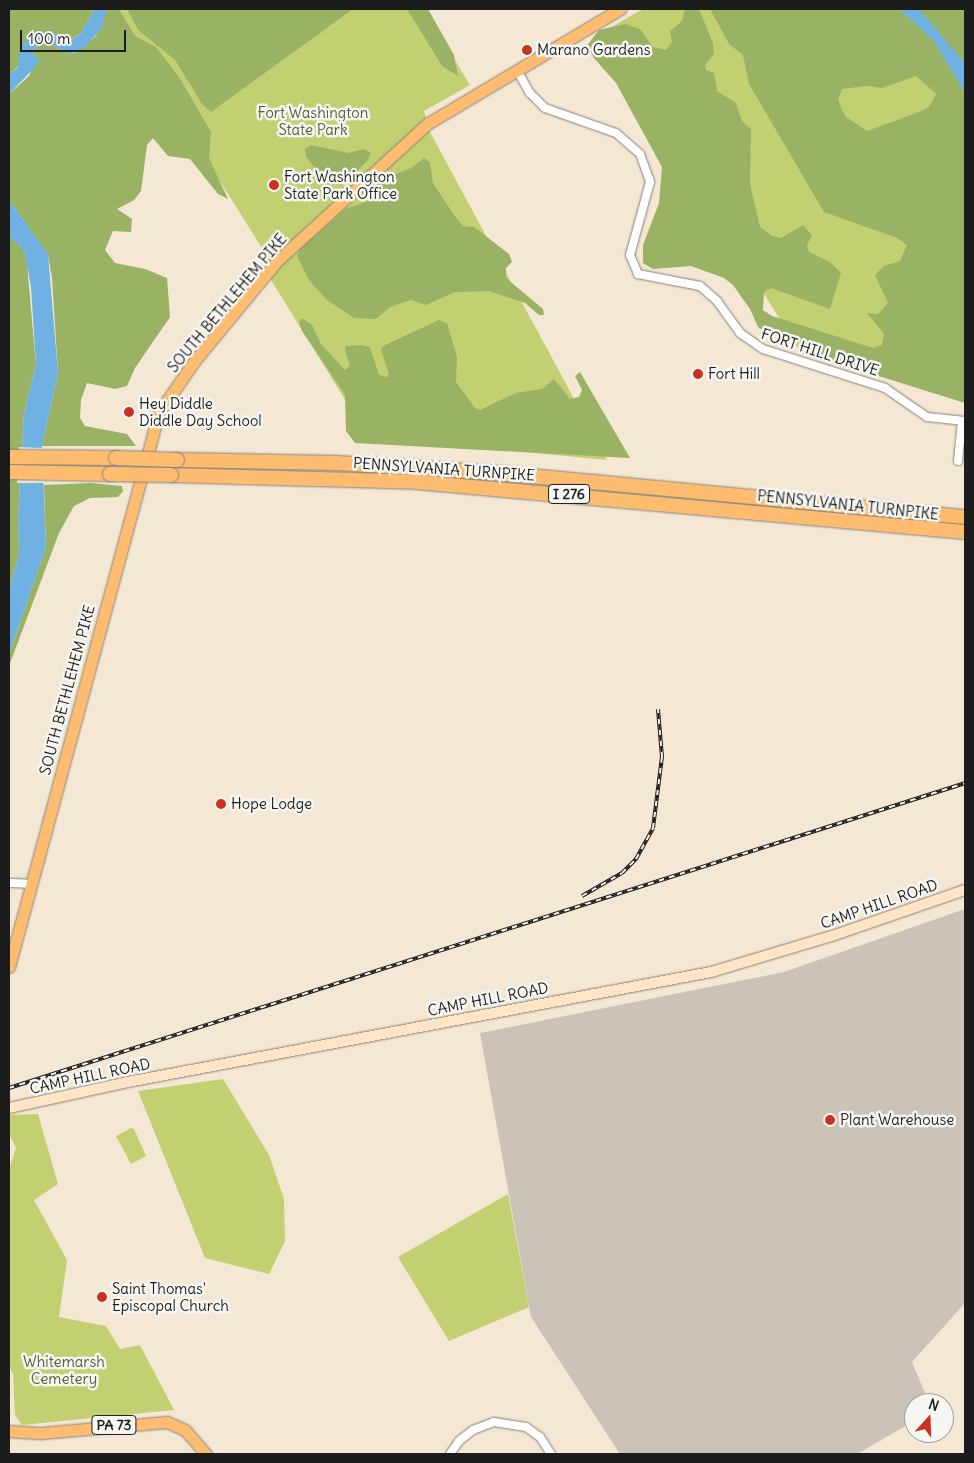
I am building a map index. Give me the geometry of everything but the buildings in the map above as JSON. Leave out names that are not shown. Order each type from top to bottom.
[{"type":"highway","name":"PENNSYLVANIA TURNPIKE","points":[[9,457],[337,463],[480,471],[965,517]]},
{"type":"highway","name":"PENNSYLVANIA TURNPIKE","points":[[9,472],[426,482],[965,532]]},
{"type":"main road","name":"SOUTH BETHLEHEM PIKE","points":[[9,967],[149,440],[159,412],[196,359],[265,275],[303,235],[427,124],[620,9]]},
{"type":"main road","name":"PA 73","points":[[9,1431],[41,1433],[167,1422],[185,1430],[206,1454]]},
{"type":"street","name":"FORT HILL DRIVE","points":[[517,70],[534,97],[545,108],[616,133],[640,154],[650,182],[630,255],[638,274],[700,286],[712,296],[740,333],[763,349],[886,388],[927,417],[964,421]]},
{"type":"street","points":[[958,461],[964,421]]},
{"type":"street","points":[[9,883],[32,884]]},
{"type":"street","name":"CAMP HILL ROAD","points":[[9,1108],[128,1082],[711,972],[832,936],[965,890]]},
{"type":"street","points":[[450,1454],[459,1441],[473,1430],[494,1422],[526,1427],[540,1437],[551,1454]]},
{"type":"shaded area","points":[[965,909],[965,1303],[912,1362],[925,1393],[904,1393],[904,1427],[857,1454],[620,1454],[531,1317],[480,1033],[784,972]]},
{"type":"green space","points":[[9,9],[95,9],[81,33],[69,41],[43,32],[29,36],[18,66],[9,75]]},
{"type":"green space","points":[[107,9],[119,9],[135,36],[156,47],[179,77],[211,132],[209,158],[228,199],[218,194],[190,159],[168,156],[153,138],[147,145],[141,191],[134,200],[117,209],[132,219],[131,232],[113,231],[105,250],[115,263],[145,269],[167,278],[170,317],[135,368],[127,386],[115,389],[87,383],[81,400],[80,418],[85,426],[127,434],[136,446],[42,446],[58,373],[52,278],[48,255],[9,200],[9,94],[29,76],[37,58],[33,54],[38,44],[48,43],[70,54],[77,52],[96,36]]},
{"type":"green space","name":"Fort Washington State Park","points":[[111,9],[424,9],[470,85],[424,111],[430,132],[607,460],[492,449],[349,406],[271,280],[267,256]]},
{"type":"green space","points":[[127,9],[353,9],[211,112],[202,104],[175,60],[138,30]]},
{"type":"green space","points":[[407,9],[428,9],[454,55],[458,76],[442,66]]},
{"type":"green space","points":[[643,9],[965,9],[965,401],[801,353],[601,33]]},
{"type":"green space","points":[[685,9],[699,9],[713,43],[714,54],[705,65],[706,70],[714,73],[717,91],[736,103],[742,121],[751,129],[750,184],[760,227],[772,236],[781,238],[803,225],[812,235],[807,245],[809,252],[830,262],[841,273],[830,309],[771,288],[764,292],[763,310],[772,316],[873,348],[882,345],[884,334],[867,313],[878,314],[888,303],[875,275],[884,266],[900,261],[907,245],[897,238],[824,212],[749,84],[743,55],[729,44],[710,9],[899,9],[933,40],[965,93],[965,403],[837,363],[803,342],[767,333],[758,327],[750,309],[733,285],[724,278],[691,266],[653,269],[643,263],[643,245],[659,203],[662,167],[616,83],[593,57],[588,44],[599,30],[625,24],[640,29],[653,47],[666,50],[672,42],[670,31],[682,21]],"holes":[[[916,76],[936,94],[929,107],[867,131],[846,117],[838,99],[842,89],[867,86],[882,88]]]},
{"type":"green space","points":[[919,9],[965,9],[965,64],[953,51]]},
{"type":"green space","points":[[311,145],[349,153],[364,149],[371,153],[368,160],[343,185],[328,184],[306,157],[305,149]]},
{"type":"green space","points":[[424,158],[430,162],[433,183],[454,215],[463,226],[474,227],[509,254],[512,262],[506,268],[506,278],[543,309],[544,315],[539,315],[525,303],[489,291],[455,292],[426,305],[411,300],[390,307],[376,319],[354,318],[327,300],[309,280],[297,256],[300,249],[346,209],[368,201],[378,181],[411,168]]},
{"type":"green space","points":[[9,236],[24,250],[27,264],[36,365],[24,413],[18,519],[19,554],[9,589]]},
{"type":"green space","points":[[302,318],[312,325],[321,344],[345,370],[350,366],[345,351],[346,346],[361,345],[370,347],[379,375],[387,377],[389,374],[381,350],[383,346],[439,320],[447,323],[457,357],[456,382],[475,408],[480,410],[516,393],[542,389],[554,379],[570,399],[579,397],[582,390],[575,376],[580,372],[630,458],[355,443],[346,431],[345,395],[302,331],[299,323]]},
{"type":"green space","points":[[91,483],[122,486],[123,491],[118,497],[90,498],[74,506],[59,533],[9,666],[9,655],[46,547],[44,485]]},
{"type":"green space","points":[[223,1079],[269,1155],[284,1199],[285,1241],[269,1274],[205,1258],[138,1091]]},
{"type":"green space","name":"Whitemarsh Cemetery","points":[[38,1114],[58,1184],[34,1200],[67,1260],[59,1317],[106,1326],[120,1349],[140,1345],[174,1410],[22,1425],[15,1415],[13,1374],[9,1366],[9,1169],[16,1148],[9,1134],[9,1115]]},
{"type":"green space","points":[[131,1128],[134,1129],[146,1156],[131,1164],[116,1136]]},
{"type":"green space","points":[[508,1194],[529,1307],[449,1341],[398,1257]]},
{"type":"water","points":[[95,9],[107,9],[102,28],[84,48],[70,54],[48,43],[38,44],[33,54],[39,60],[38,64],[9,94],[9,75],[18,67],[20,49],[29,36],[49,31],[70,41],[81,33]]},
{"type":"water","points":[[899,9],[919,9],[962,60],[965,64],[965,93],[933,40]]},
{"type":"water","points":[[9,200],[48,254],[58,373],[42,446],[46,547],[9,655],[9,589],[19,554],[18,519],[24,413],[36,365],[31,287],[24,250],[9,236]]},
{"type":"pier","points":[[19,447],[44,448],[46,483],[17,483]]},
{"type":"railway","points":[[582,896],[622,873],[636,859],[653,828],[662,757],[658,709]]},
{"type":"railway","points":[[9,1088],[965,783]]},
{"type":"place","name":"Marano Gardens","points":[[527,50]]},
{"type":"place","name":"Fort Washington State Park Office","points":[[274,185]]},
{"type":"place","name":"Fort Hill","points":[[698,374]]},
{"type":"place","name":"Hey Diddle Diddle Day School","points":[[129,412]]},
{"type":"place","name":"Hope Lodge","points":[[221,804]]},
{"type":"place","name":"Plant Warehouse","points":[[830,1120]]},
{"type":"place","name":"Saint Thomas' Episcopal Church","points":[[102,1297]]}]
